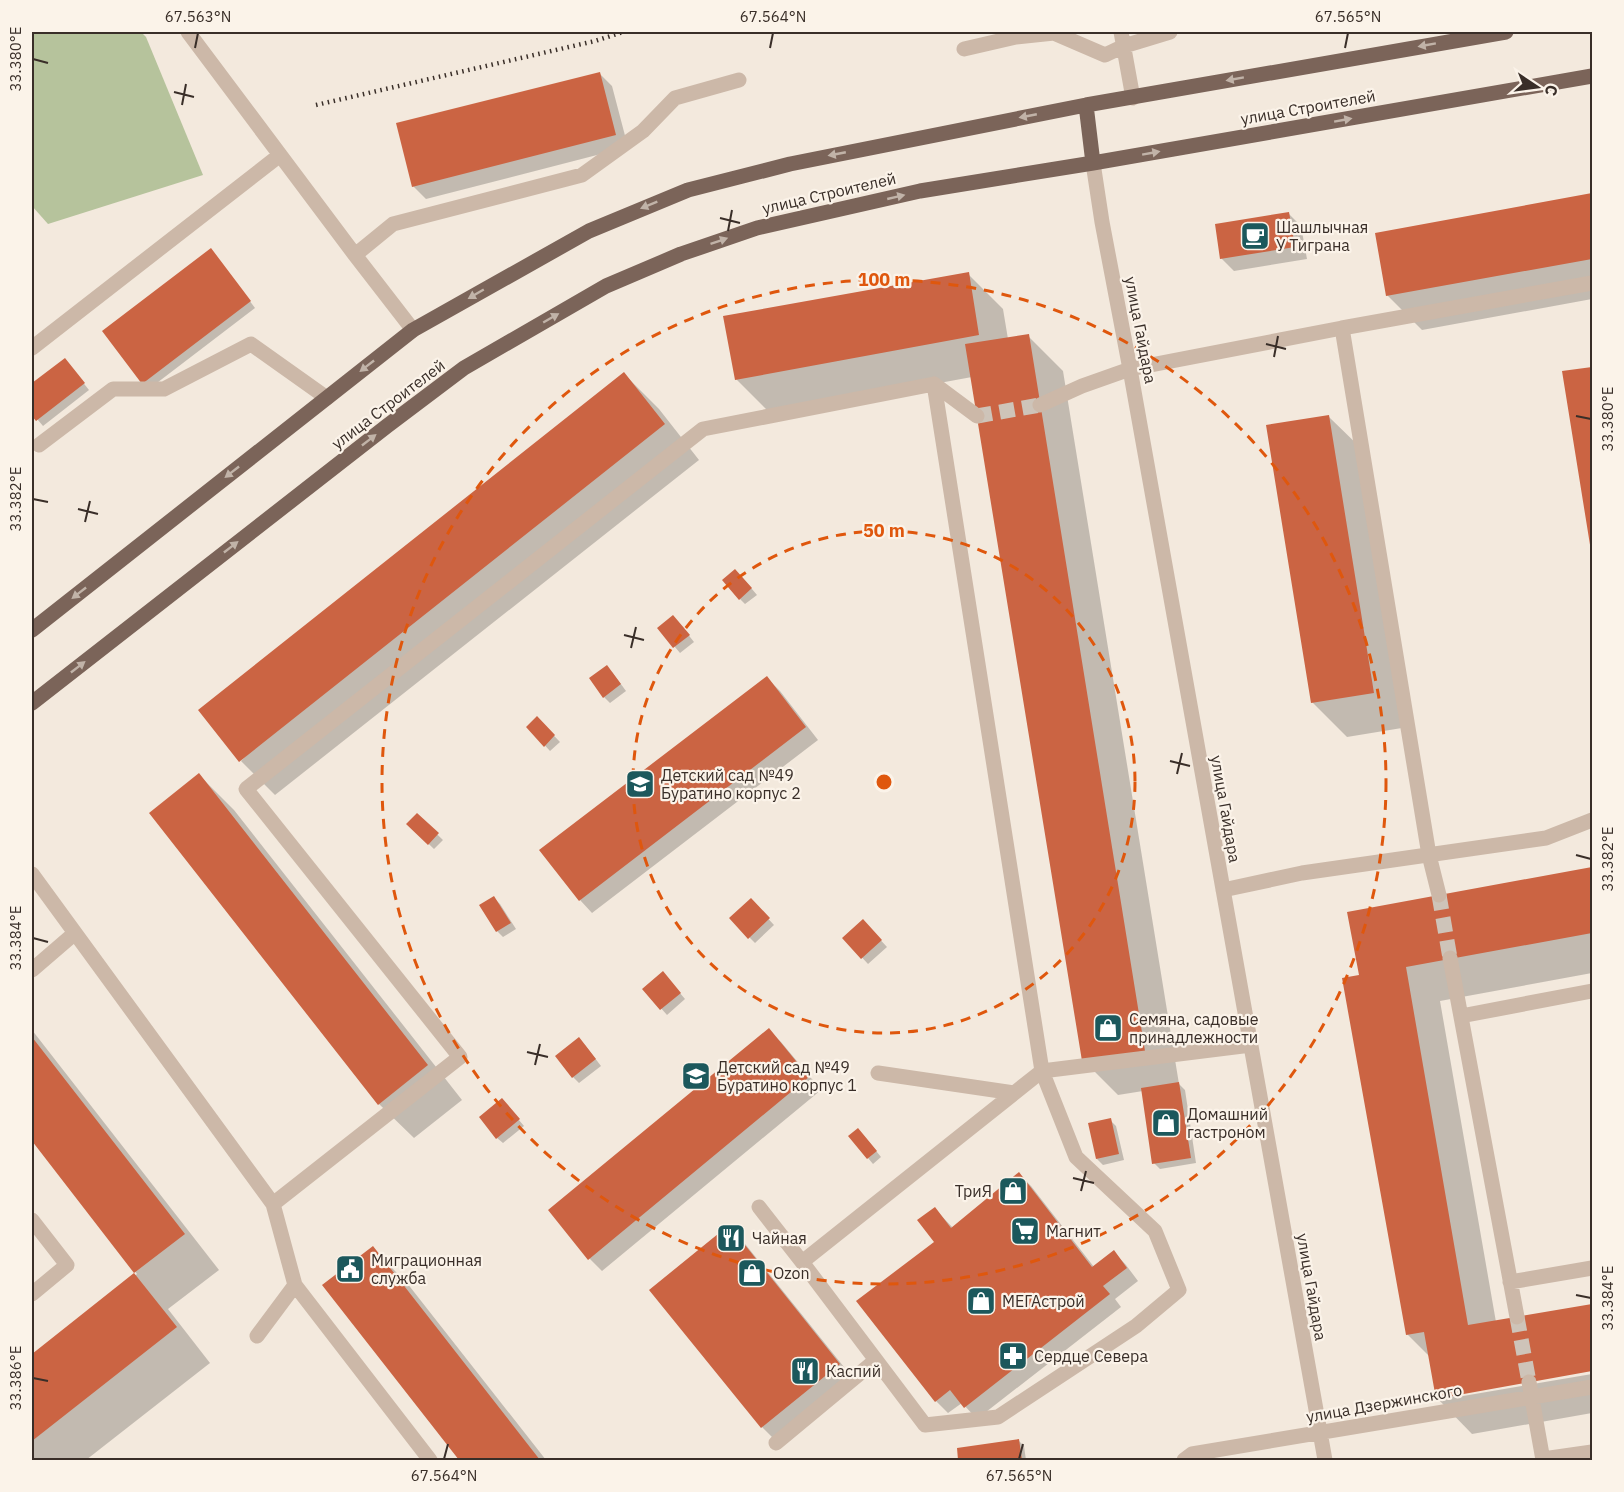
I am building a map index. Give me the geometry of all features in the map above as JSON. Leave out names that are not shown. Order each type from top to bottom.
[{"type":"main road","points":[[32,630],[413,330],[589,231],[688,190],[790,164],[1086,105],[1506,32]]},
{"type":"main road","name":"улица Строителей","points":[[32,703],[464,368],[606,286],[681,254],[757,228],[920,191],[1593,76]]},
{"type":"main road","points":[[1086,105],[1094,163]]},
{"type":"street","points":[[188,32],[413,330]]},
{"type":"street","points":[[964,49],[1016,37],[1054,33],[1105,55],[1122,39],[1170,32]]},
{"type":"street","points":[[1122,39],[1133,98]]},
{"type":"street","points":[[355,255],[393,224],[582,175],[643,131],[675,98],[739,80]]},
{"type":"street","points":[[32,348],[280,155]]},
{"type":"street","name":"улица Гайдара","points":[[1094,163],[1102,222],[1325,1461]]},
{"type":"street","points":[[1040,405],[1082,386],[1130,369],[1593,283]]},
{"type":"street","points":[[1342,328],[1429,855],[1439,895]]},
{"type":"street","points":[[34,444],[113,389],[164,389],[251,344],[327,398]]},
{"type":"street","points":[[759,1207],[925,1425],[998,1418],[1136,1326],[1179,1290],[1155,1231],[1076,1157],[1041,1071],[934,384]]},
{"type":"street","points":[[273,1204],[460,1057],[246,789],[703,429],[934,384],[977,416]]},
{"type":"street","points":[[1222,890],[1302,873],[1546,838],[1593,820]]},
{"type":"street","points":[[32,874],[273,1204],[295,1285],[430,1461]]},
{"type":"street","points":[[32,970],[75,933]]},
{"type":"street","points":[[1450,958],[1517,1317]]},
{"type":"street","points":[[1461,1016],[1593,991]]},
{"type":"street","points":[[802,1262],[1041,1071],[1251,1045]]},
{"type":"street","points":[[878,1073],[1014,1093]]},
{"type":"street","points":[[32,1220],[67,1265],[32,1294]]},
{"type":"street","points":[[1510,1282],[1593,1268]]},
{"type":"street","points":[[258,1336],[295,1285]]},
{"type":"street","points":[[776,1443],[876,1360]]},
{"type":"street","name":"улица Дзержинского","points":[[1184,1461],[1192,1454],[1320,1433],[1530,1390],[1593,1386]]},
{"type":"street","points":[[1530,1390],[1543,1460],[1593,1452]]},
{"type":"green space","points":[[32,32],[141,32],[146,37],[203,175],[48,224],[32,206]]},
{"type":"building","points":[[600,72],[616,135],[412,187],[396,123]]},
{"type":"building","points":[[1592,193],[1592,259],[1386,296],[1375,233]]},
{"type":"building","name":"Шашлычная У Тиграна","points":[[1289,212],[1295,247],[1220,259],[1215,224]]},
{"type":"building","points":[[211,248],[251,301],[142,384],[102,331]]},
{"type":"building","points":[[969,272],[979,335],[735,380],[723,316]]},
{"type":"building","points":[[1029,334],[1145,1051],[1082,1061],[965,344]]},
{"type":"building","points":[[65,358],[85,383],[36,421],[32,416],[32,383]]},
{"type":"building","points":[[1592,367],[1592,551],[1591,551],[1562,371]]},
{"type":"building","points":[[624,372],[665,424],[239,762],[198,710]]},
{"type":"building","points":[[1329,415],[1374,693],[1311,703],[1266,425]]},
{"type":"building","points":[[735,569],[752,588],[739,600],[722,580]]},
{"type":"building","points":[[673,615],[690,635],[673,648],[657,628]]},
{"type":"building","points":[[607,665],[621,684],[603,698],[589,678]]},
{"type":"building","points":[[767,676],[806,727],[579,901],[539,850]]},
{"type":"building","points":[[537,716],[555,735],[544,747],[526,727]]},
{"type":"building","points":[[199,773],[428,1065],[378,1105],[149,813]]},
{"type":"building","points":[[417,813],[439,833],[428,845],[406,824]]},
{"type":"building","points":[[1592,867],[1592,933],[1406,967],[1468,1325],[1592,1304],[1592,1371],[1436,1399],[1424,1332],[1406,1335],[1342,978],[1359,975],[1347,912]]},
{"type":"building","points":[[494,896],[511,923],[496,932],[479,905]]},
{"type":"building","points":[[751,898],[770,918],[748,939],[729,918]]},
{"type":"building","points":[[863,919],[882,940],[861,959],[842,938]]},
{"type":"building","points":[[663,971],[681,993],[660,1010],[642,989]]},
{"type":"building","points":[[769,1028],[809,1077],[588,1260],[548,1210]]},
{"type":"building","points":[[32,1037],[185,1234],[134,1273],[32,1141]]},
{"type":"building","points":[[579,1037],[596,1059],[572,1078],[555,1056]]},
{"type":"building","name":"Домашний гастроном","points":[[1179,1082],[1191,1158],[1152,1164],[1141,1088]]},
{"type":"building","points":[[502,1098],[520,1119],[496,1139],[479,1117]]},
{"type":"building","points":[[1111,1118],[1119,1154],[1096,1159],[1088,1123]]},
{"type":"building","points":[[858,1128],[877,1151],[867,1159],[848,1136]]},
{"type":"building","points":[[1019,1172],[1092,1267],[1114,1250],[1127,1268],[1103,1286],[1110,1294],[964,1408],[950,1390],[935,1402],[856,1301],[934,1242],[917,1220],[935,1207],[951,1228]]},
{"type":"building","points":[[729,1225],[840,1364],[761,1428],[649,1290]]},
{"type":"building","points":[[373,1246],[540,1460],[459,1460],[322,1285]]},
{"type":"building","points":[[134,1273],[177,1327],[32,1441],[32,1354]]},
{"type":"building","points":[[1019,1439],[1022,1460],[958,1460],[957,1448]]},
{"type":"tunnel","points":[[977,416],[1040,405]]},
{"type":"tunnel","points":[[1439,895],[1450,958]]},
{"type":"tunnel","points":[[1517,1317],[1529,1382]]},
{"type":"railway","points":[[316,105],[595,41],[623,32]]},
{"type":"place","name":"Шашлычная У Тиграна","points":[[1255,236]]},
{"type":"place","name":"Детский сад №49 Буратино корпус 2","points":[[640,784]]},
{"type":"place","name":"Семяна, садовые принадлежности","points":[[1108,1028]]},
{"type":"place","name":"Детский сад №49 Буратино корпус 1","points":[[696,1076]]},
{"type":"place","name":"Домашний гастроном","points":[[1166,1123]]},
{"type":"place","name":"ТриЯ","points":[[1013,1191]]},
{"type":"place","name":"Магнит","points":[[1025,1231]]},
{"type":"place","name":"Чайная","points":[[731,1238]]},
{"type":"place","name":"Миграционная служба","points":[[350,1269]]},
{"type":"place","name":"Ozon","points":[[752,1273]]},
{"type":"place","name":"МЕГАстрой","points":[[981,1301]]},
{"type":"place","name":"Сердце Севера","points":[[1013,1356]]},
{"type":"place","name":"Каспий","points":[[805,1371]]}]
